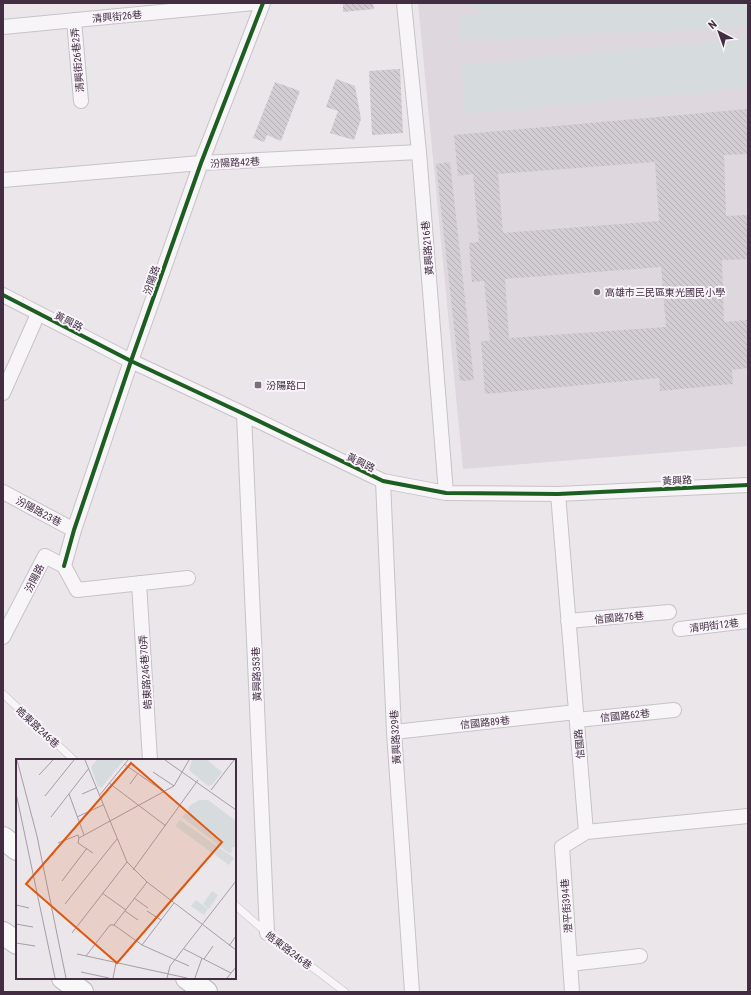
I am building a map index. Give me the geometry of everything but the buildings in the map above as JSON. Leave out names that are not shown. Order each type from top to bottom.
[{"type":"highway","points":[[3,838],[16,848]]},
{"type":"highway","points":[[3,933],[16,942]]},
{"type":"highway","points":[[64,979],[82,992]]},
{"type":"highway","points":[[189,979],[206,992]]},
{"type":"street","name":"清興街26巷","points":[[3,27],[254,3]]},
{"type":"street","name":"汾陽路","points":[[3,637],[45,556],[64,566],[74,530],[131,361],[201,163],[263,3]]},
{"type":"street","name":"黃興路216巷","points":[[404,3],[419,152],[446,493]]},
{"type":"street","name":"清興街26巷2弄","points":[[74,20],[81,101]]},
{"type":"street","name":"汾陽路42巷","points":[[3,180],[201,163],[419,152]]},
{"type":"street","name":"黃興路","points":[[3,295],[131,361],[383,481],[446,493],[558,494],[748,485]]},
{"type":"street","points":[[3,393],[38,314]]},
{"type":"street","name":"黃興路353巷","points":[[244,414],[267,933]]},
{"type":"street","name":"黃興路329巷","points":[[383,481],[394,732],[412,992]]},
{"type":"street","name":"汾陽路23巷","points":[[3,492],[74,530]]},
{"type":"street","name":"信國路","points":[[558,494],[586,832]]},
{"type":"street","points":[[64,566],[77,590],[188,578]]},
{"type":"street","name":"皓東路246巷70弄","points":[[139,583],[150,759]]},
{"type":"street","name":"信國路76巷","points":[[568,621],[669,612]]},
{"type":"street","name":"清明街12巷","points":[[680,630],[748,621]]},
{"type":"street","name":"信國路62巷","points":[[576,716],[674,710]]},
{"type":"street","name":"信國路89巷","points":[[394,732],[576,716]]},
{"type":"street","points":[[586,832],[748,816]]},
{"type":"street","name":"澄平街394巷","points":[[572,992],[562,847],[586,832]]},
{"type":"street","points":[[570,964],[640,956]]},
{"type":"lane","name":"皓東路246巷","points":[[3,694],[73,759]]},
{"type":"lane","name":"皓東路246巷","points":[[236,906],[267,933],[345,992]]},
{"type":"shaded area","name":"高雄市三民區東光國民小學","points":[[418,3],[748,3],[748,446],[463,469]]},
{"type":"shaded area","points":[[468,3],[748,3],[748,27],[461,41],[459,14],[482,16]]},
{"type":"shaded area","points":[[748,38],[748,88],[465,114],[461,65]]},
{"type":"cycle path","points":[[64,566],[74,530],[131,361],[201,163],[263,3]]},
{"type":"cycle path","points":[[3,295],[131,361],[383,481],[446,493],[558,494],[748,485]]},
{"type":"place","name":"高雄市三民區東光國民小學","points":[[597,292]]},
{"type":"place","name":"汾陽路口","points":[[258,385]]}]
